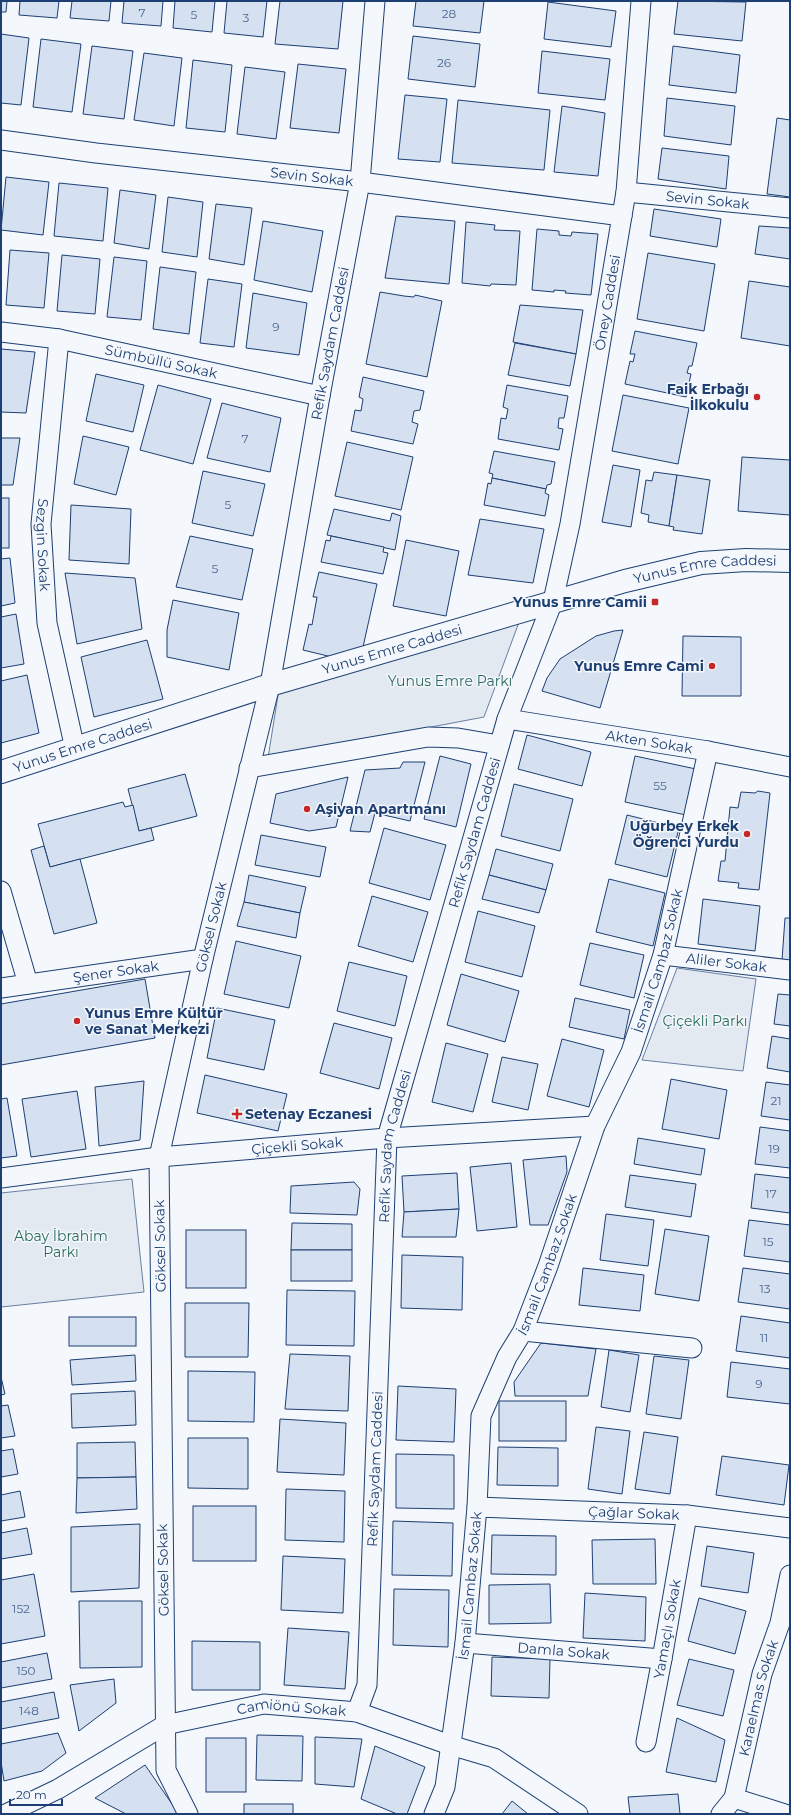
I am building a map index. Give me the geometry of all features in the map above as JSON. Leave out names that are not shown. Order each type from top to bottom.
[{"type":"main road","name":"Yunus Emre Caddesi","points":[[1,772],[270,685],[625,581],[701,563],[746,560],[790,561]]},
{"type":"street","name":"Refik Saydam Caddesi","points":[[270,685],[320,396],[360,182],[374,1]]},
{"type":"street","name":"Öney Caddesi","points":[[553,601],[570,524],[626,192],[641,1]]},
{"type":"street","name":"Sevin Sokak","points":[[1,140],[96,153],[360,182],[622,216]]},
{"type":"street","name":"Sevin Sokak","points":[[626,192],[790,208]]},
{"type":"street","name":"Sümbüllü Sokak","points":[[1,332],[59,339],[320,396]]},
{"type":"street","name":"Sezgin Sokak","points":[[59,339],[41,524],[47,623],[75,748]]},
{"type":"street","name":"Refik Saydam Caddesi","points":[[357,1712],[367,1685],[387,1138],[507,719],[553,601]]},
{"type":"street","name":"Göksel Sokak","points":[[188,1814],[166,1770],[159,1157],[203,959],[270,685]]},
{"type":"street","name":"Akten Sokak","points":[[507,719],[708,751],[790,767]]},
{"type":"street","points":[[249,768],[428,737],[458,738],[499,745]]},
{"type":"street","name":"İsmail Cambaz Sokak","points":[[434,1814],[445,1787],[465,1643],[476,1507],[481,1416],[507,1357],[523,1331],[548,1266],[595,1126],[631,1052],[663,955],[708,751]]},
{"type":"street","points":[[1,891],[28,984]]},
{"type":"street","name":"Aliler Sokak","points":[[663,955],[790,970]]},
{"type":"street","name":"Şener Sokak","points":[[1,988],[203,959]]},
{"type":"street","name":"Çiçekli Sokak","points":[[1,1178],[159,1157],[387,1138],[595,1126]]},
{"type":"street","points":[[523,1331],[692,1348]]},
{"type":"street","name":"Çağlar Sokak","points":[[476,1507],[687,1515],[790,1528]]},
{"type":"street","name":"Yamaçlı Sokak","points":[[646,1742],[687,1515]]},
{"type":"street","name":"Karaelmas Sokak","points":[[734,1798],[762,1674],[780,1623],[790,1575]]},
{"type":"street","name":"Damla Sokak","points":[[465,1643],[662,1658]]},
{"type":"street","name":"Camiönü Sokak","points":[[6,1814],[58,1789],[165,1725],[264,1704],[357,1712],[450,1745],[494,1758],[578,1814]]},
{"type":"street","points":[[721,1814],[734,1798],[785,1814]]},
{"type":"green space","name":"Yunus Emre Parkı","points":[[522,614],[484,717],[268,758],[279,689]]},
{"type":"green space","name":"Çiçekli Parkı","points":[[677,968],[756,979],[743,1071],[642,1060]]},
{"type":"green space","name":"Abay İbrahim Parkı","points":[[132,1179],[144,1292],[1,1307],[1,1193]]},
{"type":"building","points":[[1,1],[7,1],[6,12],[1,12]]},
{"type":"building","points":[[20,1],[59,1],[57,18],[19,15]]},
{"type":"building","points":[[72,1],[111,1],[109,21],[70,18]]},
{"type":"building","points":[[124,1],[163,1],[161,26],[122,23]]},
{"type":"building","points":[[175,1],[215,1],[212,32],[173,28]]},
{"type":"building","points":[[227,1],[267,1],[263,37],[224,33]]},
{"type":"building","points":[[280,1],[343,1],[338,49],[275,44]]},
{"type":"building","points":[[416,1],[484,1],[480,33],[413,26]]},
{"type":"building","points":[[678,1],[746,2],[742,41],[674,34]]},
{"type":"building","points":[[548,2],[616,11],[611,47],[544,39]]},
{"type":"building","points":[[1,34],[29,38],[21,105],[1,103]]},
{"type":"building","points":[[413,36],[480,44],[475,87],[408,79]]},
{"type":"building","points":[[41,39],[81,44],[72,112],[33,107]]},
{"type":"building","points":[[92,46],[133,51],[124,119],[83,114]]},
{"type":"building","points":[[673,46],[740,55],[736,93],[669,85]]},
{"type":"building","points":[[542,51],[610,59],[605,100],[538,93]]},
{"type":"building","points":[[144,53],[182,58],[174,126],[134,120]]},
{"type":"building","points":[[193,60],[232,65],[225,132],[186,128]]},
{"type":"building","points":[[298,64],[346,69],[339,133],[290,128]]},
{"type":"building","points":[[245,67],[285,72],[276,139],[237,134]]},
{"type":"building","points":[[405,95],[447,99],[440,162],[398,159]]},
{"type":"building","points":[[667,98],[735,106],[731,145],[664,136]]},
{"type":"building","points":[[458,100],[550,110],[544,170],[452,163]]},
{"type":"building","points":[[562,106],[605,113],[598,176],[554,172]]},
{"type":"building","points":[[777,118],[790,120],[790,197],[767,194]]},
{"type":"building","points":[[662,148],[729,156],[726,189],[658,179]]},
{"type":"building","points":[[6,177],[49,182],[43,235],[1,230]]},
{"type":"building","points":[[59,183],[108,188],[103,241],[54,236]]},
{"type":"building","points":[[120,190],[156,195],[149,249],[114,243]]},
{"type":"building","points":[[168,197],[203,202],[197,257],[162,252]]},
{"type":"building","points":[[216,204],[252,208],[244,265],[209,259]]},
{"type":"building","points":[[654,209],[721,219],[717,247],[650,236]]},
{"type":"building","points":[[396,216],[455,221],[449,284],[385,278]]},
{"type":"building","points":[[263,221],[323,231],[312,292],[254,280]]},
{"type":"building","points":[[466,222],[495,225],[494,230],[520,231],[516,285],[491,284],[490,286],[462,283]]},
{"type":"building","points":[[759,226],[790,228],[790,259],[755,254]]},
{"type":"building","points":[[537,229],[559,231],[559,235],[571,236],[572,232],[598,234],[591,295],[565,293],[566,291],[554,290],[554,292],[532,290]]},
{"type":"building","points":[[10,250],[49,253],[44,308],[6,305]]},
{"type":"building","points":[[648,253],[715,264],[704,331],[637,319]]},
{"type":"building","points":[[62,255],[100,259],[95,314],[57,311]]},
{"type":"building","points":[[114,257],[147,261],[141,320],[107,317]]},
{"type":"building","points":[[160,267],[196,272],[189,334],[153,329]]},
{"type":"building","points":[[208,279],[242,284],[234,347],[200,343]]},
{"type":"building","points":[[749,281],[790,287],[790,346],[741,338]]},
{"type":"building","points":[[380,292],[414,297],[415,295],[442,301],[427,377],[366,364]]},
{"type":"building","points":[[253,293],[307,303],[299,355],[246,348]]},
{"type":"building","points":[[520,305],[583,310],[576,354],[513,342]]},
{"type":"building","points":[[635,331],[697,343],[692,366],[689,366],[687,373],[691,374],[686,397],[625,384],[630,361],[633,362],[635,354],[630,354]]},
{"type":"building","points":[[515,343],[576,354],[570,386],[508,375]]},
{"type":"building","points":[[1,349],[35,352],[26,413],[1,412]]},
{"type":"building","points":[[96,374],[144,385],[133,432],[86,421]]},
{"type":"building","points":[[363,377],[424,391],[420,410],[414,411],[412,422],[418,424],[413,444],[351,431],[355,410],[361,411],[363,399],[359,397]]},
{"type":"building","points":[[158,385],[211,399],[193,464],[140,450]]},
{"type":"building","points":[[507,385],[568,396],[564,418],[559,418],[558,428],[563,429],[559,450],[498,439],[501,418],[506,419],[508,409],[503,407]]},
{"type":"building","points":[[623,395],[689,408],[678,464],[612,451]]},
{"type":"building","points":[[222,403],[281,418],[270,472],[207,458]]},
{"type":"building","points":[[83,436],[129,447],[116,495],[74,484]]},
{"type":"building","points":[[1,438],[20,438],[13,485],[1,485]]},
{"type":"building","points":[[347,442],[413,457],[401,510],[335,496]]},
{"type":"building","points":[[494,451],[555,462],[551,484],[547,485],[546,489],[492,478],[493,474],[489,473]]},
{"type":"building","points":[[742,457],[790,460],[790,515],[738,511]]},
{"type":"building","points":[[613,465],[640,470],[631,527],[602,522]]},
{"type":"building","points":[[203,471],[265,484],[253,536],[192,523]]},
{"type":"building","points":[[654,472],[677,475],[669,526],[648,522],[649,515],[641,513],[646,480],[652,481]]},
{"type":"building","points":[[677,475],[710,480],[702,534],[673,530],[674,527],[669,526]]},
{"type":"building","points":[[492,478],[546,489],[545,493],[549,495],[545,516],[484,505],[488,483],[491,484]]},
{"type":"building","points":[[1,498],[9,498],[9,548],[1,548]]},
{"type":"building","points":[[71,505],[131,509],[129,564],[69,560]]},
{"type":"building","points":[[334,509],[390,521],[392,513],[401,516],[395,550],[327,535]]},
{"type":"building","points":[[480,519],[544,529],[533,583],[468,575]]},
{"type":"building","points":[[190,536],[253,549],[242,600],[176,587]]},
{"type":"building","points":[[331,536],[384,547],[383,552],[388,553],[383,574],[321,562],[326,540],[330,541]]},
{"type":"building","points":[[406,540],[459,551],[446,616],[393,606]]},
{"type":"building","points":[[10,558],[15,603],[1,606],[1,559]]},
{"type":"building","points":[[319,572],[377,584],[363,647],[336,658],[303,650],[309,624],[312,625],[317,597],[313,597]]},
{"type":"building","points":[[65,573],[135,578],[142,629],[77,644]]},
{"type":"building","points":[[173,600],[239,613],[229,670],[167,657],[167,630]]},
{"type":"building","points":[[16,614],[24,664],[1,668],[1,617]]},
{"type":"building","points":[[623,630],[600,708],[542,691],[547,678],[560,659],[596,636]]},
{"type":"building","name":"Yunus Emre Cami","points":[[683,636],[741,637],[741,696],[682,696]]},
{"type":"building","points":[[147,640],[163,699],[94,717],[81,657]]},
{"type":"building","points":[[27,675],[39,733],[1,743],[1,681]]},
{"type":"building","points":[[527,735],[591,752],[582,786],[518,769]]},
{"type":"building","points":[[440,756],[471,764],[456,827],[424,819]]},
{"type":"building","points":[[635,756],[696,769],[686,815],[625,802]]},
{"type":"building","points":[[403,762],[425,762],[410,821],[375,813],[370,832],[350,831],[365,770],[400,768]]},
{"type":"building","points":[[185,774],[197,816],[139,831],[128,789]]},
{"type":"building","name":"Aşiyan Apartmanı","points":[[348,777],[336,827],[309,831],[270,823],[276,794]]},
{"type":"building","points":[[514,784],[573,799],[560,851],[501,836]]},
{"type":"building","name":"Uğurbey Erkek Öğrenci Yurdu","points":[[758,791],[770,793],[759,890],[738,888],[739,883],[718,881],[721,861],[725,861],[730,807],[738,808],[741,792],[755,793]]},
{"type":"building","points":[[123,802],[125,807],[133,805],[139,831],[151,828],[154,840],[50,867],[38,824]]},
{"type":"building","points":[[627,815],[679,828],[667,877],[615,864]]},
{"type":"building","points":[[384,828],[446,845],[430,900],[369,883]]},
{"type":"building","points":[[261,835],[326,847],[320,877],[255,865]]},
{"type":"building","points":[[44,846],[50,867],[80,859],[97,923],[54,934],[31,850]]},
{"type":"building","points":[[496,849],[553,864],[546,890],[489,875]]},
{"type":"building","points":[[249,875],[306,887],[300,913],[244,902]]},
{"type":"building","points":[[489,875],[546,890],[539,913],[482,899]]},
{"type":"building","points":[[609,879],[665,893],[653,946],[596,932]]},
{"type":"building","points":[[372,896],[428,912],[413,962],[358,946]]},
{"type":"building","points":[[703,899],[760,906],[755,951],[698,944]]},
{"type":"building","points":[[244,902],[300,913],[296,938],[237,926]]},
{"type":"building","points":[[478,911],[535,926],[522,977],[465,962]]},
{"type":"building","points":[[785,918],[790,918],[790,961],[782,960]]},
{"type":"building","points":[[236,941],[301,956],[289,1008],[224,994]]},
{"type":"building","points":[[590,943],[644,955],[634,998],[580,985]]},
{"type":"building","points":[[349,962],[407,976],[395,1026],[337,1011]]},
{"type":"building","points":[[461,974],[519,991],[505,1042],[447,1025]]},
{"type":"building","name":"Yunus Emre Kültür ve Sanat Merkezi","points":[[145,979],[155,1038],[1,1065],[1,1004]]},
{"type":"building","points":[[778,994],[790,995],[790,1026],[774,1024]]},
{"type":"building","points":[[575,998],[630,1010],[624,1039],[569,1027]]},
{"type":"building","points":[[217,1008],[275,1020],[264,1070],[207,1058]]},
{"type":"building","points":[[334,1023],[392,1038],[379,1089],[320,1073]]},
{"type":"building","points":[[772,1036],[790,1039],[790,1072],[767,1068]]},
{"type":"building","points":[[562,1039],[604,1050],[589,1107],[547,1096]]},
{"type":"building","points":[[446,1043],[488,1054],[473,1112],[432,1102]]},
{"type":"building","points":[[502,1057],[538,1064],[528,1110],[492,1102]]},
{"type":"building","points":[[205,1075],[287,1094],[278,1131],[197,1113]]},
{"type":"building","points":[[671,1079],[727,1090],[719,1139],[662,1129]]},
{"type":"building","points":[[144,1081],[140,1140],[99,1146],[95,1087]]},
{"type":"building","points":[[766,1082],[790,1085],[790,1120],[761,1116]]},
{"type":"building","points":[[77,1091],[86,1149],[31,1157],[22,1099]]},
{"type":"building","points":[[7,1098],[17,1156],[1,1158],[1,1099]]},
{"type":"building","points":[[760,1127],[790,1131],[790,1168],[755,1164]]},
{"type":"building","points":[[638,1138],[705,1149],[701,1175],[634,1164]]},
{"type":"building","points":[[566,1156],[567,1172],[548,1225],[530,1225],[523,1160]]},
{"type":"building","points":[[511,1163],[517,1227],[477,1231],[470,1167]]},
{"type":"building","points":[[457,1173],[459,1209],[404,1212],[402,1176]]},
{"type":"building","points":[[755,1174],[790,1178],[790,1213],[751,1208]]},
{"type":"building","points":[[630,1175],[696,1184],[691,1217],[625,1207]]},
{"type":"building","points":[[354,1182],[360,1189],[357,1215],[290,1213],[291,1186]]},
{"type":"building","points":[[459,1209],[456,1237],[402,1237],[404,1212]]},
{"type":"building","points":[[606,1214],[654,1220],[648,1266],[600,1260]]},
{"type":"building","points":[[749,1220],[790,1225],[790,1262],[744,1256]]},
{"type":"building","points":[[292,1223],[352,1224],[352,1250],[291,1250]]},
{"type":"building","points":[[665,1229],[709,1236],[699,1301],[655,1294]]},
{"type":"building","points":[[186,1230],[246,1230],[246,1288],[186,1288]]},
{"type":"building","points":[[291,1250],[352,1250],[352,1281],[291,1281]]},
{"type":"building","points":[[402,1255],[463,1257],[462,1310],[401,1308]]},
{"type":"building","points":[[583,1268],[644,1275],[640,1311],[579,1305]]},
{"type":"building","points":[[743,1268],[790,1274],[790,1309],[738,1302]]},
{"type":"building","points":[[287,1290],[355,1291],[354,1346],[286,1345]]},
{"type":"building","points":[[185,1303],[249,1303],[248,1357],[185,1357]]},
{"type":"building","points":[[741,1316],[790,1323],[790,1358],[736,1351]]},
{"type":"building","points":[[69,1317],[136,1317],[136,1346],[69,1346]]},
{"type":"building","points":[[541,1343],[596,1349],[588,1396],[515,1396],[514,1382]]},
{"type":"building","points":[[609,1350],[639,1355],[630,1412],[601,1407]]},
{"type":"building","points":[[290,1354],[350,1356],[348,1411],[285,1409]]},
{"type":"building","points":[[135,1355],[136,1381],[72,1385],[70,1360]]},
{"type":"building","points":[[654,1356],[689,1360],[681,1419],[646,1414]]},
{"type":"building","points":[[731,1362],[790,1369],[790,1404],[727,1397]]},
{"type":"building","points":[[188,1371],[255,1372],[254,1422],[188,1421]]},
{"type":"building","points":[[1,1377],[5,1394],[1,1395]]},
{"type":"building","points":[[398,1386],[456,1389],[454,1442],[396,1440]]},
{"type":"building","points":[[135,1391],[136,1425],[72,1428],[71,1394]]},
{"type":"building","points":[[499,1401],[566,1401],[566,1441],[499,1441]]},
{"type":"building","points":[[8,1405],[15,1436],[1,1438],[1,1406]]},
{"type":"building","points":[[280,1419],[346,1423],[344,1475],[277,1472]]},
{"type":"building","points":[[596,1427],[630,1431],[622,1494],[588,1489]]},
{"type":"building","points":[[644,1432],[678,1437],[670,1494],[635,1489]]},
{"type":"building","points":[[188,1438],[248,1438],[248,1489],[188,1488]]},
{"type":"building","points":[[135,1442],[136,1477],[77,1478],[77,1443]]},
{"type":"building","points":[[498,1447],[558,1448],[558,1486],[497,1485]]},
{"type":"building","points":[[13,1449],[18,1474],[1,1477],[1,1451]]},
{"type":"building","points":[[396,1454],[454,1455],[454,1509],[396,1508]]},
{"type":"building","points":[[722,1456],[789,1465],[784,1505],[716,1495]]},
{"type":"building","points":[[136,1477],[137,1509],[76,1513],[77,1478]]},
{"type":"building","points":[[286,1489],[345,1491],[344,1542],[285,1540]]},
{"type":"building","points":[[20,1491],[25,1517],[1,1521],[1,1495]]},
{"type":"building","points":[[193,1506],[256,1506],[256,1561],[193,1561]]},
{"type":"building","points":[[393,1521],[453,1523],[452,1576],[392,1575]]},
{"type":"building","points":[[140,1524],[139,1588],[71,1592],[71,1527]]},
{"type":"building","points":[[27,1528],[32,1554],[1,1559],[1,1533]]},
{"type":"building","points":[[492,1535],[556,1536],[556,1575],[491,1574]]},
{"type":"building","points":[[655,1539],[656,1584],[593,1584],[592,1540]]},
{"type":"building","points":[[707,1546],[754,1553],[748,1593],[701,1586]]},
{"type":"building","points":[[283,1556],[345,1559],[343,1613],[281,1610]]},
{"type":"building","points":[[34,1574],[45,1636],[1,1644],[1,1580]]},
{"type":"building","points":[[550,1584],[551,1623],[489,1624],[489,1585]]},
{"type":"building","points":[[394,1589],[449,1590],[448,1647],[393,1645]]},
{"type":"building","points":[[585,1593],[646,1597],[645,1641],[583,1638]]},
{"type":"building","points":[[699,1598],[746,1611],[735,1654],[688,1641]]},
{"type":"building","points":[[79,1601],[142,1601],[142,1667],[80,1668]]},
{"type":"building","points":[[288,1628],[349,1632],[345,1689],[284,1685]]},
{"type":"building","points":[[192,1641],[260,1642],[260,1690],[192,1690]]},
{"type":"building","points":[[47,1653],[52,1679],[1,1688],[1,1662]]},
{"type":"building","points":[[492,1657],[550,1659],[549,1698],[491,1696]]},
{"type":"building","points":[[689,1659],[734,1670],[723,1716],[677,1705]]},
{"type":"building","points":[[114,1679],[116,1703],[79,1731],[70,1685]]},
{"type":"building","points":[[54,1692],[59,1718],[1,1729],[1,1702]]},
{"type":"building","points":[[677,1718],[725,1740],[716,1782],[666,1772]]},
{"type":"building","points":[[58,1733],[66,1753],[42,1771],[4,1781],[1,1762],[1,1744]]},
{"type":"building","points":[[257,1735],[303,1736],[302,1781],[256,1780]]},
{"type":"building","points":[[315,1737],[362,1739],[354,1787],[315,1784]]},
{"type":"building","points":[[206,1738],[246,1738],[246,1792],[206,1792]]},
{"type":"building","points":[[375,1746],[425,1767],[407,1814],[397,1814],[361,1799]]},
{"type":"building","points":[[145,1765],[179,1814],[126,1814],[95,1798]]},
{"type":"building","points":[[678,1794],[680,1814],[630,1814],[628,1797]]},
{"type":"building","points":[[512,1801],[528,1814],[502,1814]]},
{"type":"building","points":[[244,1804],[293,1804],[293,1814],[244,1814]]},
{"type":"place","name":"Faik Erbağı İlkokulu","points":[[757,397]]},
{"type":"place","name":"Yunus Emre Camii","points":[[655,602]]},
{"type":"place","name":"Yunus Emre Cami","points":[[712,666]]},
{"type":"place","name":"Aşiyan Apartmanı","points":[[307,809]]},
{"type":"place","name":"Uğurbey Erkek Öğrenci Yurdu","points":[[747,834]]},
{"type":"place","name":"Yunus Emre Kültür ve Sanat Merkezi","points":[[77,1021]]},
{"type":"place","name":"Setenay Eczanesi","points":[[237,1114]]}]
